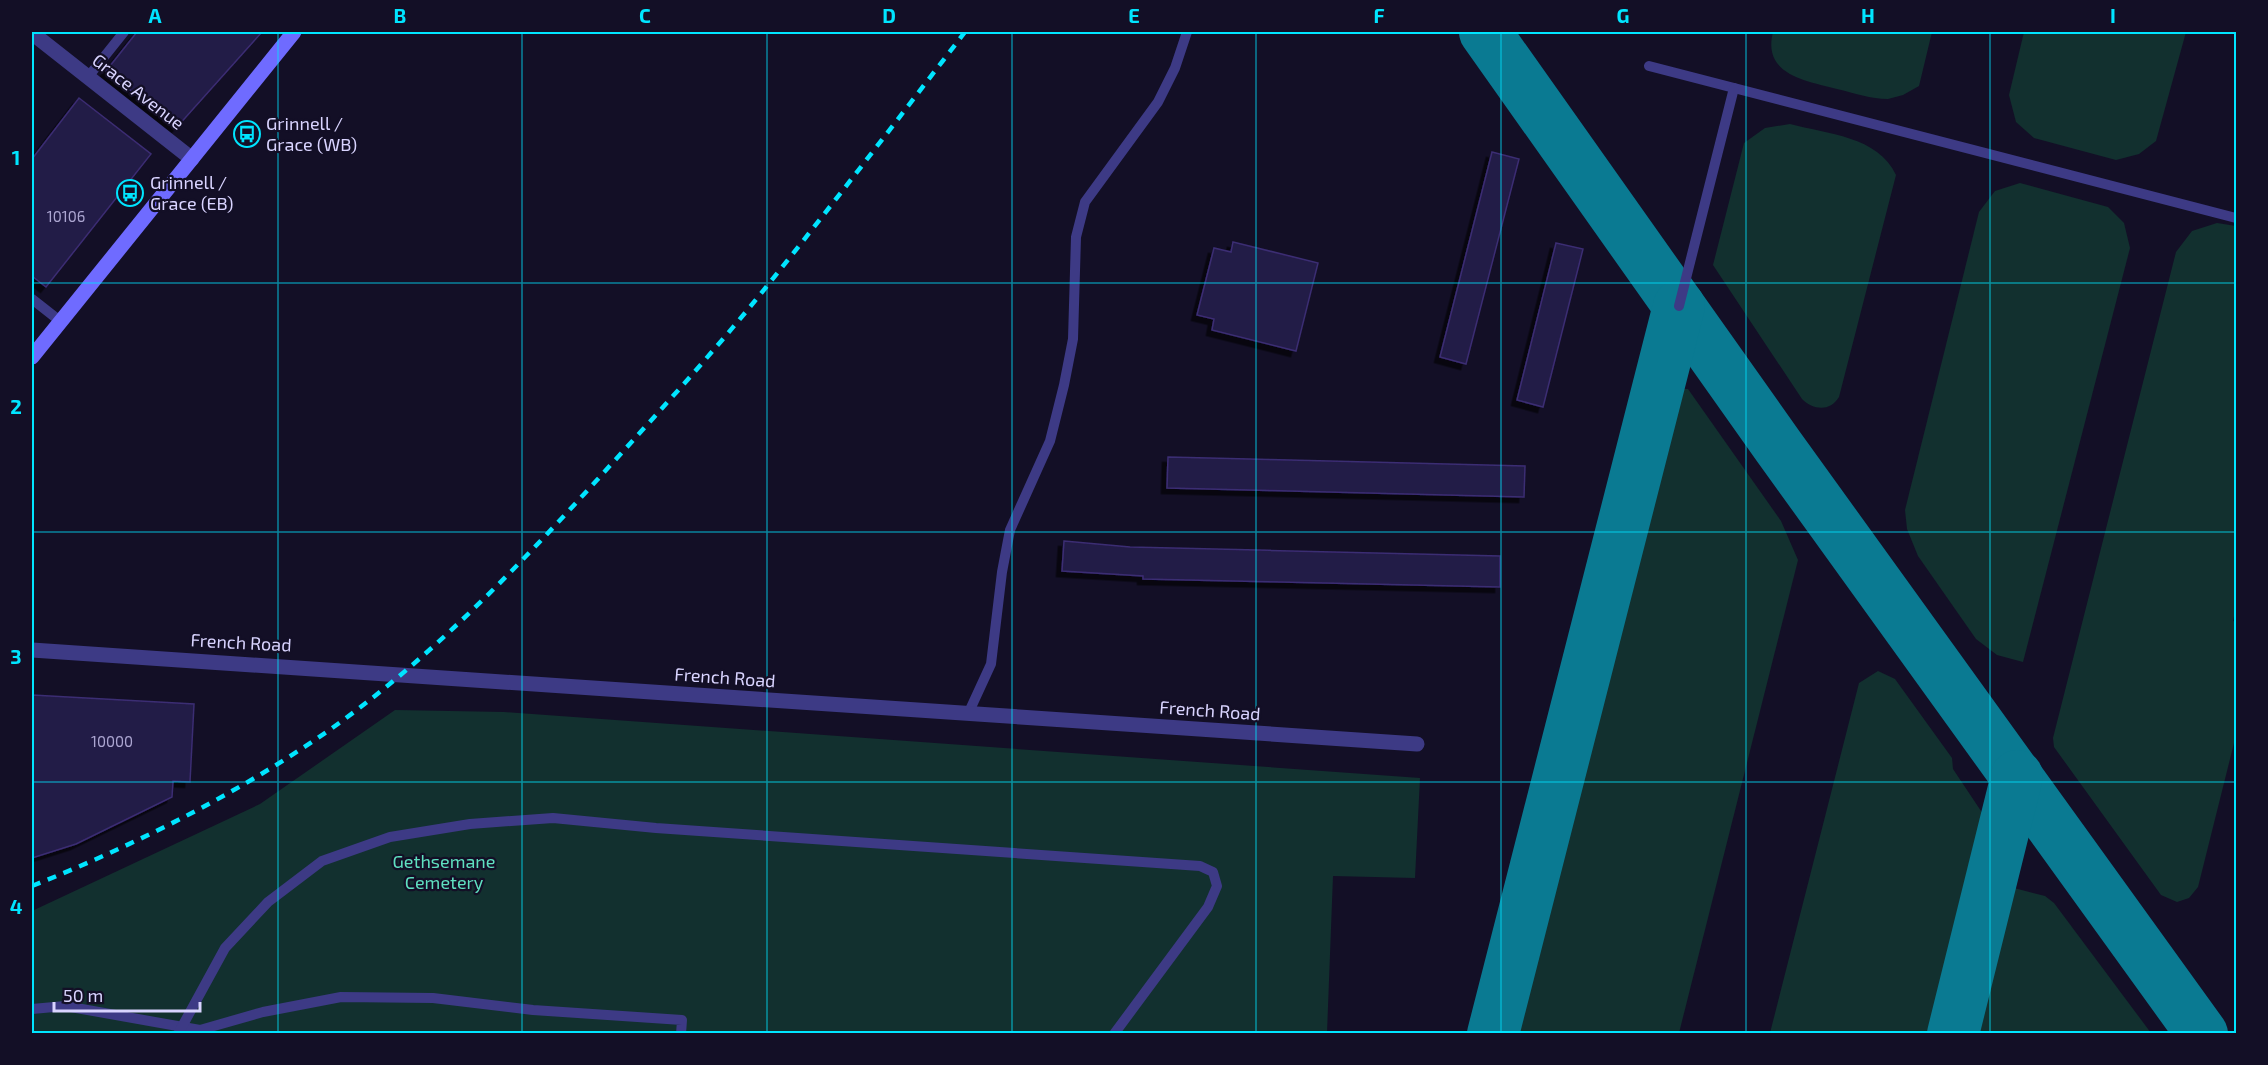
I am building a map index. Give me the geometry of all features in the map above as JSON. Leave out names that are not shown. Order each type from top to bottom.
[{"type":"street","points":[[32,357],[294,32]]},
{"type":"street","name":"Grace Avenue","points":[[32,33],[192,159]]},
{"type":"street","name":"French Road","points":[[32,650],[368,670],[1417,744]]},
{"type":"lane","points":[[88,77],[124,32]]},
{"type":"lane","points":[[968,714],[991,664],[1002,572],[1010,530],[1050,441],[1064,385],[1073,339],[1076,237],[1084,202],[1158,102],[1175,68],[1186,32]]},
{"type":"lane","points":[[1649,66],[2236,218]]},
{"type":"lane","points":[[1679,306],[1734,88]]},
{"type":"lane","points":[[32,299],[60,321]]},
{"type":"lane","points":[[180,1030],[225,948],[268,902],[322,861],[390,837],[470,824],[553,818],[668,829],[1200,866],[1213,872],[1217,886],[1208,907],[1114,1034]]},
{"type":"lane","points":[[32,1009],[65,1006],[180,1030],[200,1030],[263,1012],[340,997],[433,998],[533,1010],[682,1020],[681,1034]]},
{"type":"green space","points":[[1773,32],[1932,32],[1919,86],[1903,95],[1888,99],[1869,97],[1825,86],[1789,74],[1774,58],[1771,46]]},
{"type":"green space","points":[[2024,32],[2186,32],[2156,141],[2139,154],[2116,160],[2034,138],[2016,122],[2009,95]]},
{"type":"green space","points":[[1790,124],[1835,134],[1864,144],[1888,162],[1896,175],[1839,397],[1831,405],[1821,408],[1806,403],[1802,399],[1713,265],[1744,143],[1765,128]]},
{"type":"green space","points":[[2020,183],[2108,207],[2124,223],[2130,248],[2023,662],[1997,655],[1976,639],[1918,556],[1907,529],[1905,510],[1979,212],[1995,191]]},
{"type":"green space","points":[[2217,223],[2236,226],[2236,608],[2233,621],[2236,622],[2236,735],[2198,887],[2189,898],[2177,902],[2161,895],[2054,747],[2053,738],[2176,252],[2192,231]]},
{"type":"green space","points":[[1682,389],[1688,389],[1781,521],[1798,560],[1679,1033],[1517,1033]]},
{"type":"green space","points":[[1878,671],[1895,679],[1952,758],[1953,769],[1985,817],[1930,1033],[1770,1033],[1859,683]]},
{"type":"green space","name":"Gethsemane Cemetery","points":[[395,710],[504,712],[1420,778],[1415,878],[1333,876],[1327,1033],[32,1033],[32,911],[260,804]]},
{"type":"green space","points":[[2014,888],[2045,896],[2054,903],[2151,1033],[1976,1033]]},
{"type":"building","points":[[137,32],[262,32],[177,127],[106,71]]},
{"type":"building","points":[[79,98],[151,154],[46,287],[32,276],[32,159]]},
{"type":"building","points":[[1492,152],[1519,159],[1466,364],[1440,357]]},
{"type":"building","points":[[1233,242],[1318,263],[1296,351],[1212,330],[1214,319],[1197,315],[1214,248],[1231,252]]},
{"type":"building","points":[[1556,243],[1583,249],[1543,407],[1517,400]]},
{"type":"building","points":[[1168,457],[1525,466],[1524,497],[1167,488]]},
{"type":"building","points":[[1064,541],[1130,547],[1500,556],[1500,587],[1143,579],[1143,576],[1062,571]]},
{"type":"building","points":[[32,695],[194,704],[190,782],[173,781],[172,797],[76,844],[32,858]]},
{"type":"taxiway","points":[[1485,32],[1778,446],[2202,1034]]},
{"type":"taxiway","points":[[1493,1034],[1679,306]]},
{"type":"taxiway","points":[[1953,1034],[2017,776]]},
{"type":"railway","points":[[32,886],[147,836],[258,776],[365,704],[436,644],[534,548],[707,357],[796,250],[965,32]]},
{"type":"place","name":"Grinnell / Grace (WB)","points":[[247,134]]},
{"type":"place","name":"Grinnell / Grace (EB)","points":[[130,193]]}]
